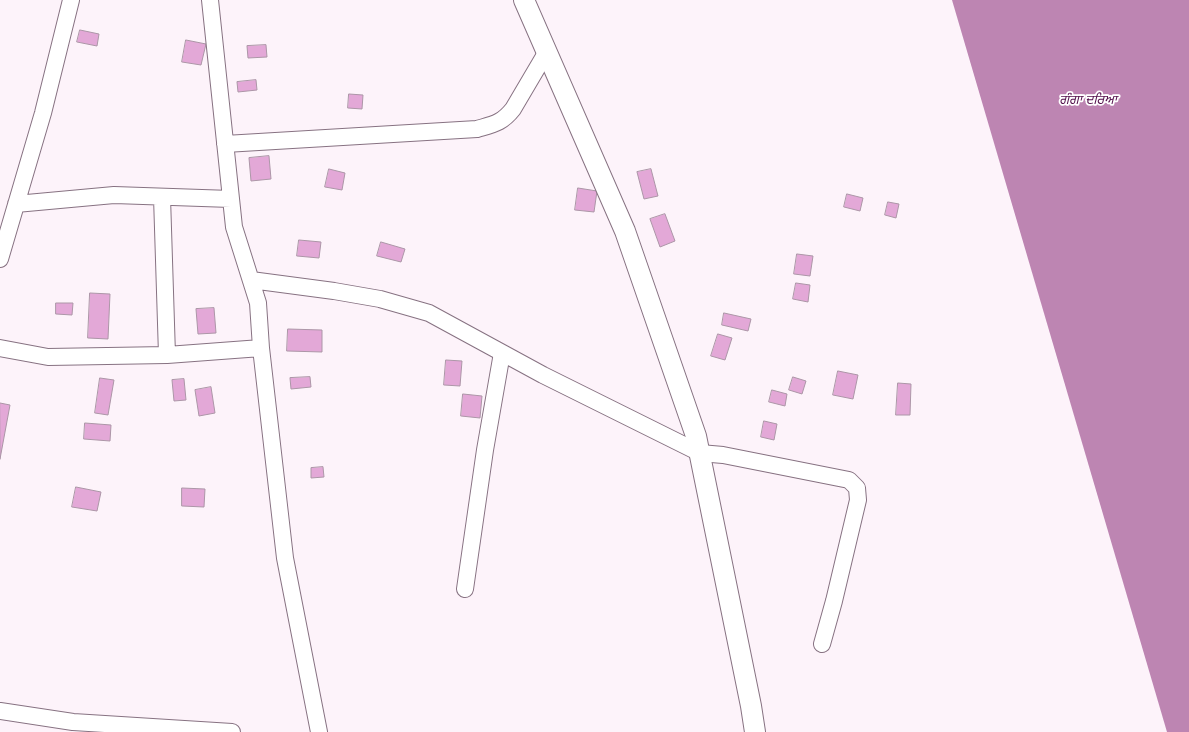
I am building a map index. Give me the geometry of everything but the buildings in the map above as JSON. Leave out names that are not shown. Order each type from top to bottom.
[{"type":"street","points":[[0,259],[3,239],[16,204],[43,113],[71,0]]},
{"type":"street","points":[[210,0],[234,227],[258,303],[261,348],[285,558],[319,732]]},
{"type":"street","points":[[524,0],[625,231],[696,436],[755,732]]},
{"type":"street","points":[[225,144],[477,129],[501,121],[508,115],[546,53]]},
{"type":"street","points":[[16,204],[114,195],[231,199]]},
{"type":"street","points":[[162,196],[167,355]]},
{"type":"street","points":[[251,280],[334,291],[380,299],[429,313],[543,375],[700,453],[722,455],[849,480],[857,488],[858,500],[834,601],[822,644]]},
{"type":"street","points":[[0,348],[48,357],[167,355],[261,348]]},
{"type":"street","points":[[464,589],[485,450],[502,353]]},
{"type":"street","points":[[0,711],[73,722],[232,732]]},
{"type":"water","name":"ਗੰਗਾ ਦਰਿਆ","points":[[952,0],[1189,0],[1189,732],[1167,732]]}]
